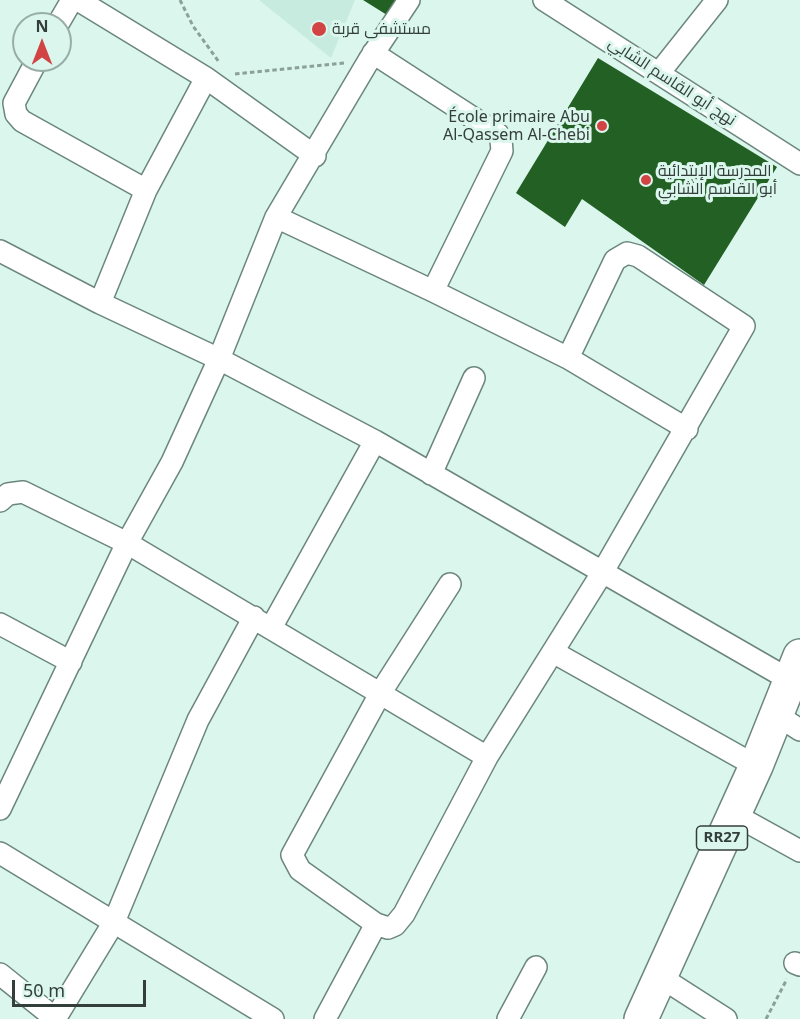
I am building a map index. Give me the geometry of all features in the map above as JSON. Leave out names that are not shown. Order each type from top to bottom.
[{"type":"highway","name":"RR27","points":[[641,1019],[756,766],[789,723],[795,668]]},
{"type":"street","points":[[78,0],[206,78],[315,156]]},
{"type":"street","points":[[0,809],[127,543],[172,462],[219,359],[276,217],[315,156],[371,57],[409,0]]},
{"type":"street","name":"نهج أبو القاسم الشابي","points":[[544,0],[800,164]]},
{"type":"street","points":[[658,73],[717,0]]},
{"type":"street","points":[[371,57],[498,134],[502,144],[434,291]]},
{"type":"street","points":[[31,72],[14,103],[16,114],[22,121],[146,190]]},
{"type":"street","points":[[99,303],[146,190],[206,78]]},
{"type":"street","points":[[276,217],[434,291],[568,358],[687,429]]},
{"type":"street","points":[[0,251],[99,303],[219,359],[375,441],[602,573],[795,668]]},
{"type":"street","points":[[450,584],[381,692],[292,855],[300,870],[376,924],[392,928],[404,914],[487,757],[602,573],[687,429],[744,326],[638,256],[627,254],[615,260],[568,358]]},
{"type":"street","points":[[431,474],[474,378]]},
{"type":"street","points":[[0,974],[55,1019],[114,922],[198,720],[375,441]]},
{"type":"street","points":[[0,501],[8,494],[23,492],[127,543],[487,757]]},
{"type":"street","points":[[0,624],[71,662]]},
{"type":"street","points":[[553,652],[756,766]]},
{"type":"street","points":[[733,814],[800,851]]},
{"type":"street","points":[[0,853],[273,1019]]},
{"type":"street","points":[[325,1019],[376,924]]},
{"type":"street","points":[[508,1019],[536,967]]},
{"type":"street","points":[[660,976],[726,1019]]},
{"type":"path","points":[[180,0],[193,26],[228,75]]},
{"type":"path","points":[[206,78],[371,57]]},
{"type":"path","points":[[766,1019],[798,964]]},
{"type":"shaded area","name":"مستشفى قربة","points":[[259,0],[355,0],[331,58]]},
{"type":"building","points":[[363,0],[399,0],[387,15]]},
{"type":"building","name":"المدرسة الإبتدائية أبو القاسم الشابي","points":[[598,58],[777,167],[704,285],[582,199],[565,227],[516,193]]},
{"type":"place","name":"مستشفى قربة","points":[[319,29]]},
{"type":"place","name":"École primaire Abu Al-Qassem Al-Chebi","points":[[602,126]]},
{"type":"place","name":"المدرسة الإبتدائية أبو القاسم الشابي","points":[[646,180]]}]
